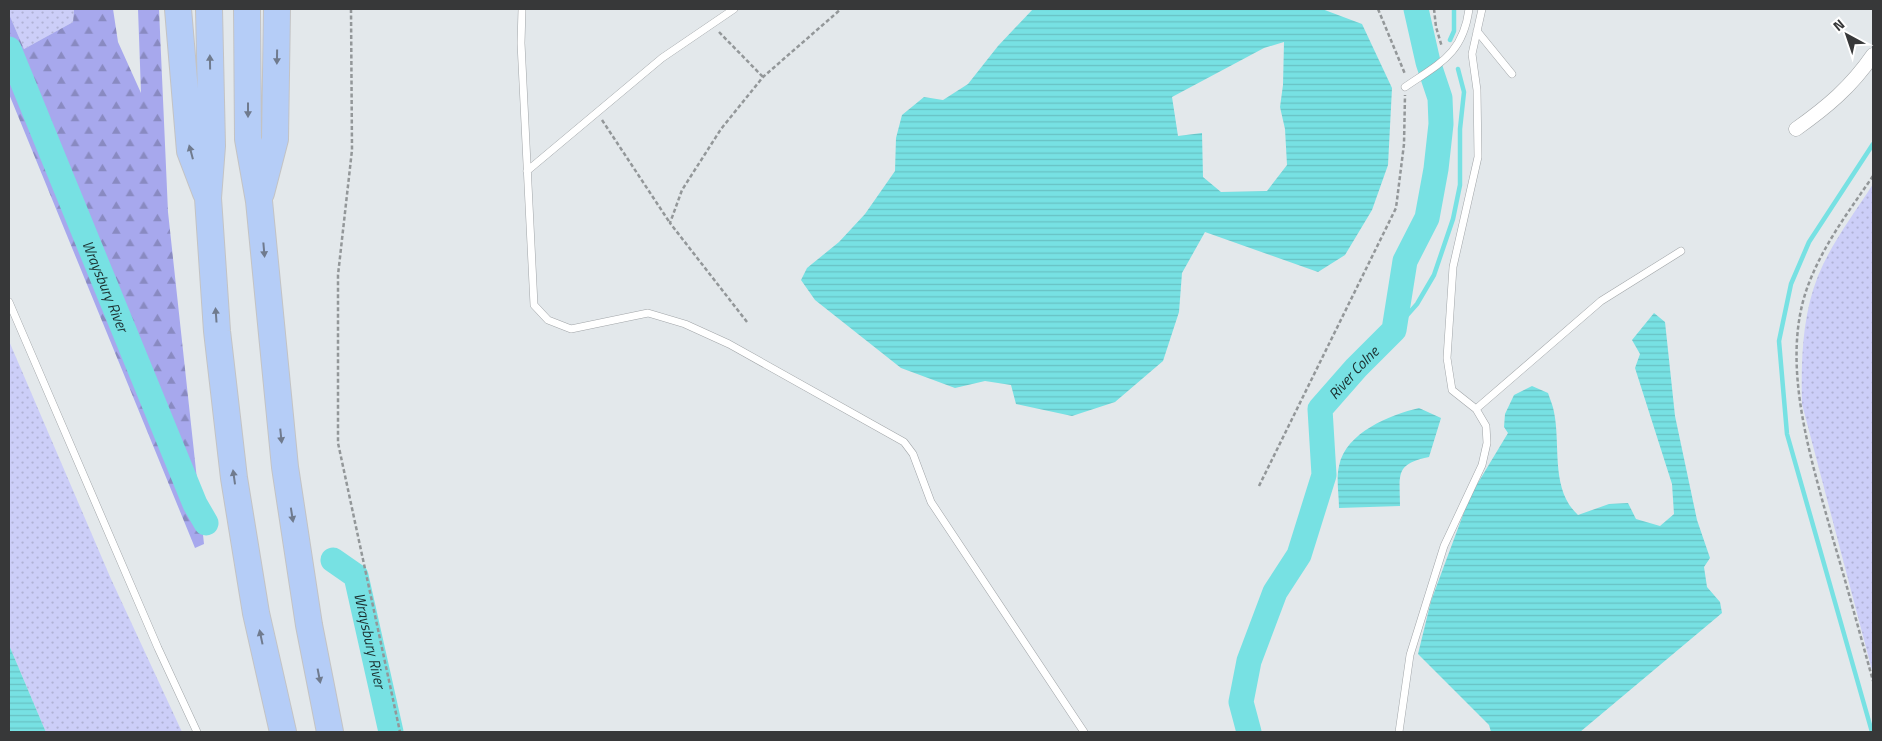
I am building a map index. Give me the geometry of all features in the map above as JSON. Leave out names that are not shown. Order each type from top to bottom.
[{"type":"highway","points":[[178,9],[190,151],[208,198]]},
{"type":"highway","points":[[209,9],[212,146],[208,198],[217,331],[234,478],[256,613],[283,732]]},
{"type":"highway","points":[[247,9],[248,139],[259,201],[285,467],[309,625],[330,732]]},
{"type":"highway","points":[[259,201],[275,139],[277,9]]},
{"type":"street","points":[[1796,129],[1831,104],[1848,87],[1873,55]]},
{"type":"lane","points":[[522,9],[521,43],[534,305],[548,320],[571,329],[648,312],[685,324],[744,352],[904,442],[913,454],[931,502],[1084,732]]},
{"type":"lane","points":[[527,171],[662,58],[734,9]]},
{"type":"lane","points":[[1405,86],[1449,56],[1456,48],[1466,28],[1469,9]]},
{"type":"lane","points":[[1399,732],[1410,655],[1444,546],[1482,465],[1487,443],[1486,426],[1476,409],[1452,390],[1446,358],[1454,260],[1478,157],[1477,90],[1472,54],[1482,9]]},
{"type":"lane","points":[[1477,31],[1512,74]]},
{"type":"lane","points":[[1476,409],[1601,301],[1681,251]]},
{"type":"lane","points":[[9,302],[154,639],[197,732]]},
{"type":"path","points":[[351,9],[352,150],[338,275],[338,443],[400,732]]},
{"type":"path","points":[[670,224],[682,190],[711,144],[763,77],[841,9]]},
{"type":"path","points":[[1259,486],[1396,208],[1404,144],[1405,74],[1378,9]]},
{"type":"path","points":[[1434,9],[1439,41],[1449,56]]},
{"type":"path","points":[[711,24],[763,77]]},
{"type":"path","points":[[597,112],[670,224],[747,322]]},
{"type":"path","points":[[1873,176],[1828,241],[1808,284],[1800,316],[1796,365],[1799,404],[1824,505],[1873,681]]},
{"type":"shaded area","points":[[9,9],[74,9],[73,22],[24,49],[9,14]]},
{"type":"shaded area","points":[[1033,9],[1322,9],[1362,24],[1392,88],[1388,165],[1372,210],[1345,255],[1318,272],[1205,232],[1182,273],[1179,312],[1163,361],[1115,402],[1072,416],[1016,404],[1011,385],[985,381],[955,388],[901,368],[815,300],[801,280],[807,268],[839,242],[865,214],[895,171],[896,138],[902,115],[924,97],[943,100],[968,84],[998,46]],"holes":[[[1284,42],[1283,85],[1280,107],[1285,129],[1287,165],[1267,191],[1221,192],[1203,177],[1202,133],[1178,136],[1172,97],[1264,48]]]},
{"type":"shaded area","points":[[1873,184],[1873,674],[1802,404],[1802,355],[1809,307],[1818,276],[1844,228]]},
{"type":"shaded area","points":[[1654,313],[1665,322],[1675,416],[1697,520],[1710,558],[1704,567],[1707,587],[1720,602],[1722,613],[1580,732],[1491,732],[1489,725],[1418,654],[1431,601],[1470,496],[1508,433],[1504,427],[1505,414],[1514,395],[1532,386],[1548,393],[1554,410],[1558,466],[1563,493],[1569,505],[1578,515],[1609,504],[1628,503],[1636,519],[1660,526],[1674,514],[1672,484],[1635,368],[1640,354],[1632,340]]},
{"type":"shaded area","points":[[9,341],[111,579],[182,732],[46,732],[45,730],[9,645]]},
{"type":"shaded area","points":[[1419,408],[1441,418],[1429,457],[1410,463],[1401,472],[1400,506],[1339,508],[1338,471],[1343,454],[1350,444],[1383,420]]},
{"type":"shaded area","points":[[9,645],[45,730],[46,732],[9,732]]},
{"type":"green space","points":[[74,9],[113,9],[118,42],[141,93],[138,9],[159,9],[168,212],[204,544],[195,548],[9,94],[9,14],[24,49],[73,22]]},
{"type":"waterway","name":"River Colne","points":[[1249,732],[1241,702],[1249,661],[1275,592],[1299,555],[1324,475],[1320,409],[1356,368],[1394,330],[1405,261],[1427,218],[1436,169],[1441,124],[1440,98],[1428,62],[1416,9]]},
{"type":"waterway","points":[[1450,40],[1454,31],[1454,9]]},
{"type":"waterway","name":"Wraysbury River","points":[[9,49],[195,504],[206,523]]},
{"type":"waterway","points":[[1394,330],[1417,304],[1434,275],[1453,219],[1460,185],[1460,129],[1464,92],[1458,69]]},
{"type":"waterway","points":[[1872,732],[1787,434],[1779,341],[1791,284],[1809,242],[1873,144]]},
{"type":"waterway","name":"Wraysbury River","points":[[333,560],[356,576],[391,732]]}]
